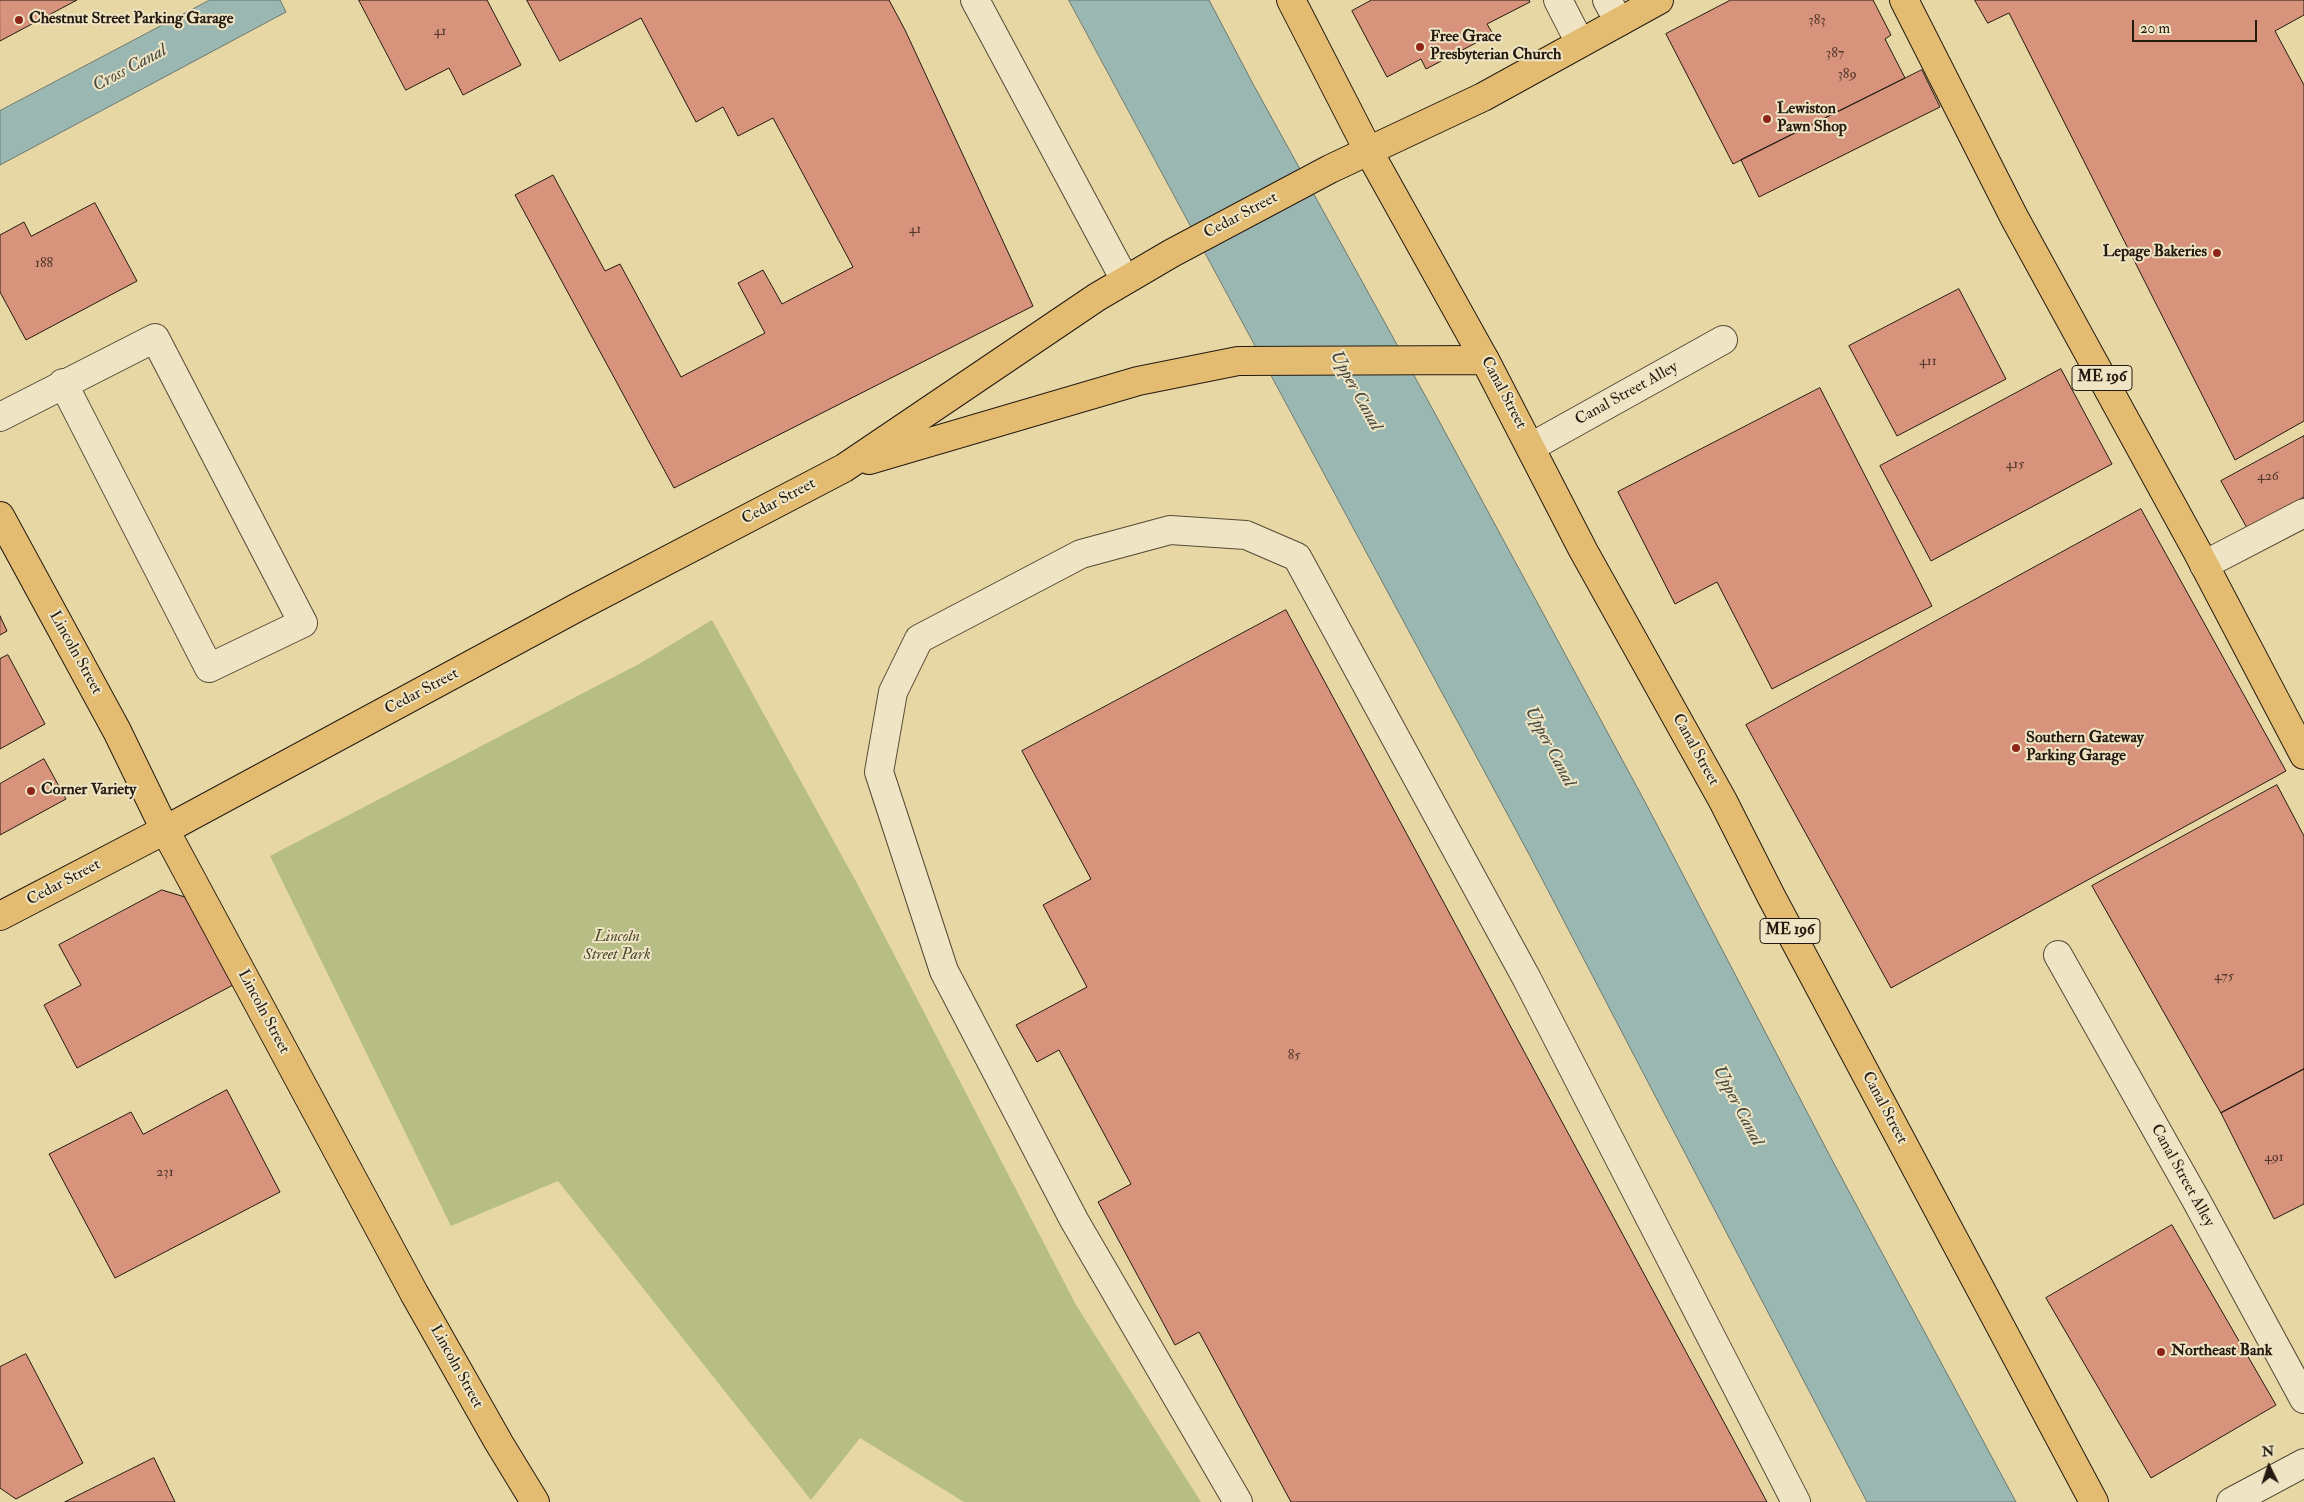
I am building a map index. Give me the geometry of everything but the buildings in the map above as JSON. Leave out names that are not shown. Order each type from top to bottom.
[{"type":"main road","name":"Cedar Street","points":[[0,916],[165,830],[576,608],[844,468],[1125,280],[1330,169],[1483,97],[1580,43],[1613,11],[1659,0]]},
{"type":"main road","name":"ME 196","points":[[1904,0],[2014,217],[2204,565],[2304,755]]},
{"type":"main road","name":"Canal Street","points":[[1296,2],[1368,150],[1485,360],[1583,550],[1723,801],[1775,904],[2094,1502]]},
{"type":"main road","name":"Cedar Street","points":[[844,468],[1138,381],[1238,361],[1485,360]]},
{"type":"main road","name":"Lincoln Street","points":[[0,516],[117,731],[165,830],[414,1293],[499,1443],[535,1502]]},
{"type":"street","points":[[974,0],[1125,280]]},
{"type":"street","points":[[1558,0],[1580,43]]},
{"type":"street","points":[[0,417],[64,383],[155,338],[303,623],[209,668],[64,383]]},
{"type":"street","name":"Canal Street Alley","points":[[1531,447],[1723,340]]},
{"type":"street","points":[[2204,565],[2304,513]]},
{"type":"street","points":[[1238,1502],[1074,1220],[944,971],[879,772],[893,692],[918,638],[1081,554],[1170,530],[1246,534],[1297,557],[1527,979],[1796,1502]]},
{"type":"street","name":"Canal Street Alley","points":[[2058,955],[2196,1200],[2304,1399]]},
{"type":"street","points":[[2231,1502],[2304,1463]]},
{"type":"green space","name":"Lincoln Street Park","points":[[712,620],[859,887],[1076,1305],[1201,1502],[964,1502],[860,1438],[811,1500],[558,1181],[451,1226],[270,856],[639,664]]},
{"type":"water","name":"Cross Canal","points":[[210,0],[280,0],[286,12],[0,165],[0,111]]},
{"type":"water","name":"Upper Canal","points":[[1069,0],[1209,0],[1644,800],[1831,1158],[2016,1502],[1867,1502],[1530,856]]},
{"type":"place","name":"Chestnut Street Parking Garage","points":[[19,20]]},
{"type":"place","name":"Free Grace Presbyterian Church","points":[[1420,47]]},
{"type":"place","name":"Lewiston Pawn Shop","points":[[1767,119]]},
{"type":"place","name":"Lepage Bakeries","points":[[2217,253]]},
{"type":"place","name":"Southern Gateway Parking Garage","points":[[2016,748]]},
{"type":"place","name":"Corner Variety","points":[[31,791]]},
{"type":"place","name":"Northeast Bank","points":[[2161,1352]]}]
